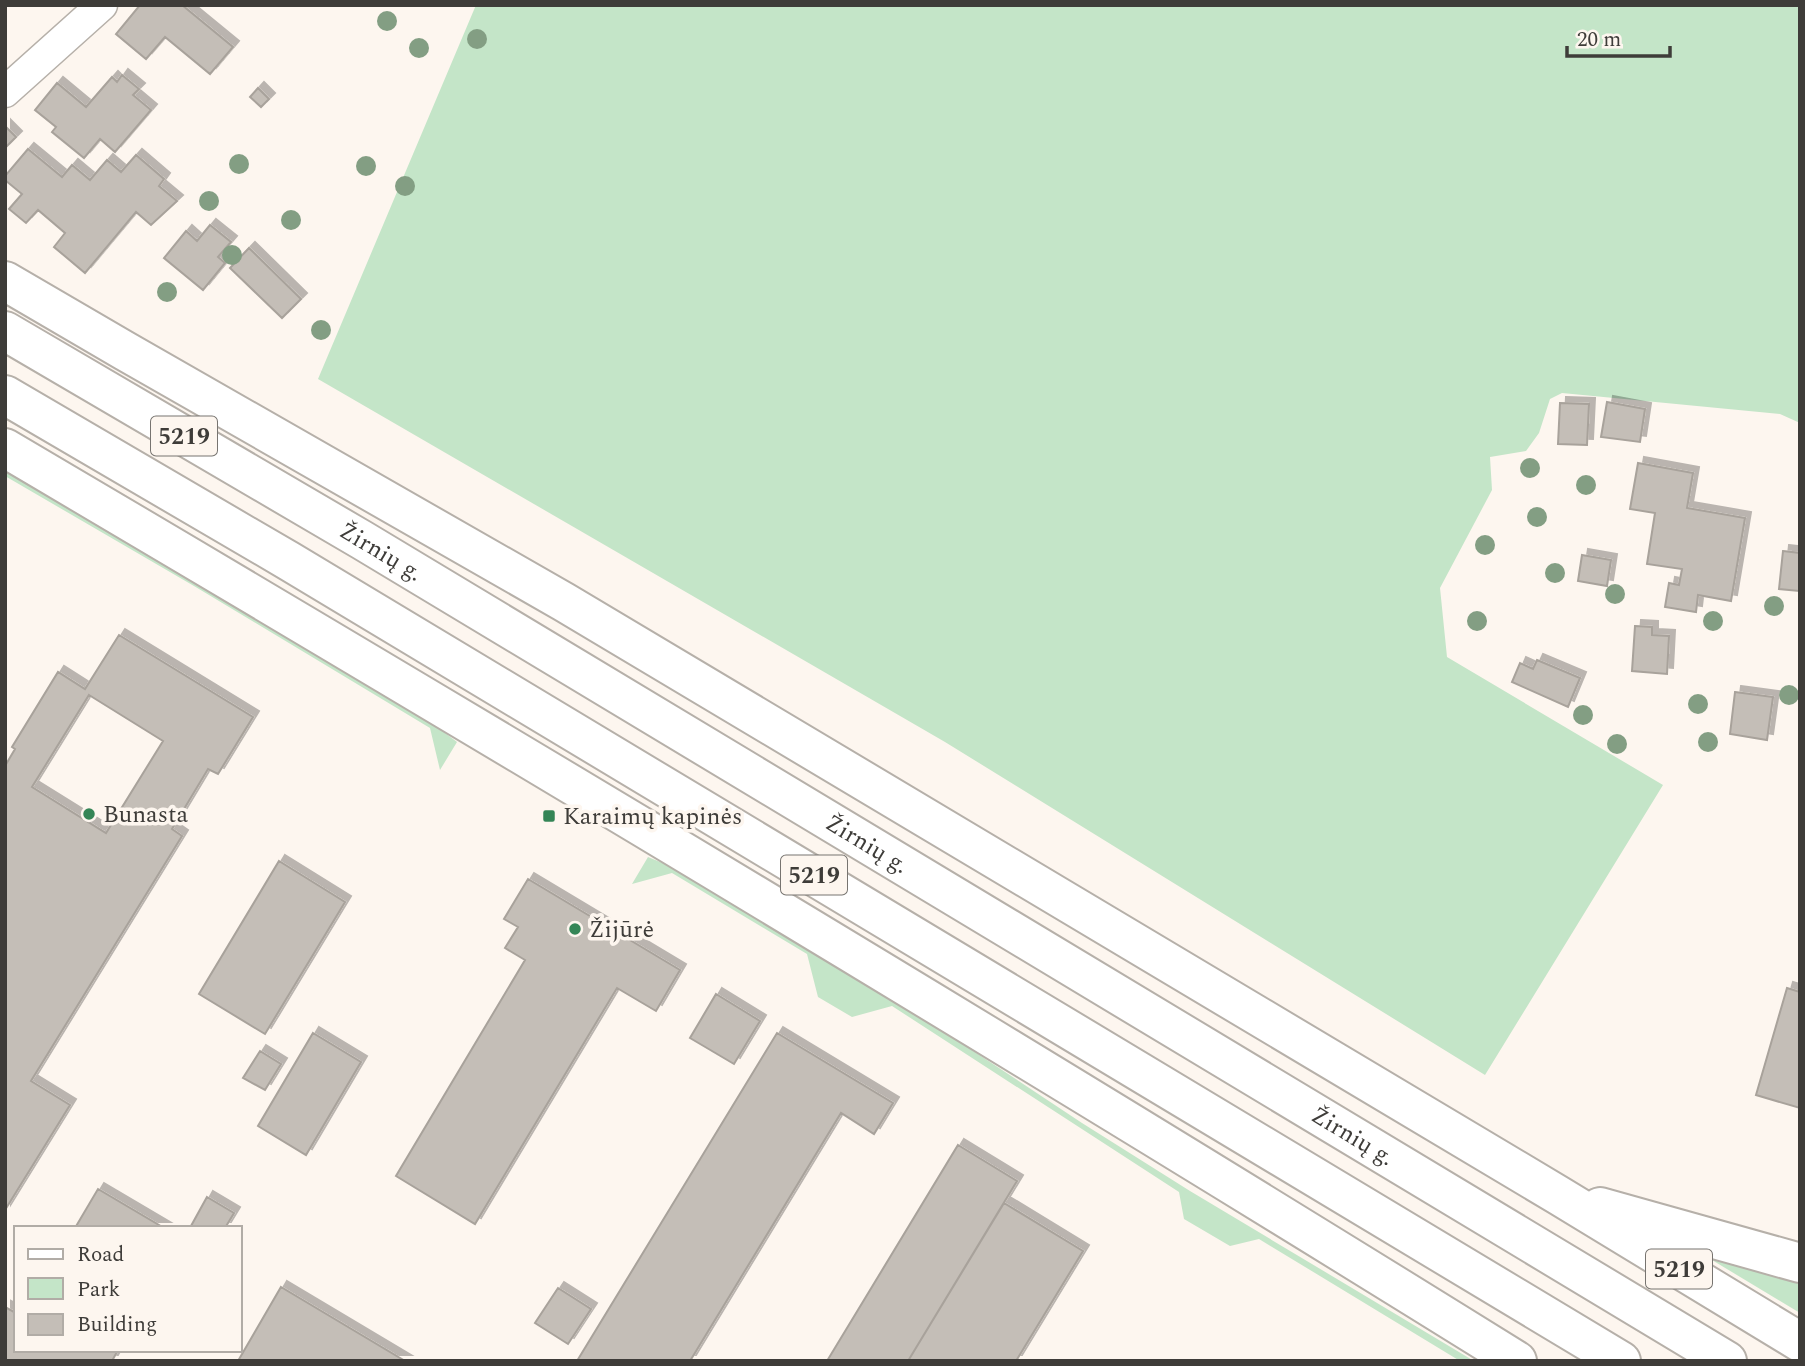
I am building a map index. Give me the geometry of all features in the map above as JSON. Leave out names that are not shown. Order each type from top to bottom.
[{"type":"highway","name":"5219","points":[[5,281],[564,601],[1800,1342]]},
{"type":"highway","name":"Žirnių g.","points":[[5,331],[362,540],[1727,1361]]},
{"type":"highway","name":"5219","points":[[5,395],[349,596],[1621,1361]]},
{"type":"highway","name":"5219","points":[[5,448],[354,653],[1310,1232],[1517,1361]]},
{"type":"highway","points":[[1558,1195],[1800,1263]]},
{"type":"street","points":[[5,92],[103,5]]},
{"type":"green space","points":[[476,5],[1800,5],[1800,423],[1780,414],[1562,393],[1550,399],[1539,433],[1526,451],[1490,457],[1492,490],[1440,588],[1447,657],[1663,785],[1485,1075],[945,742],[318,379]]},
{"type":"green space","points":[[5,468],[420,714],[457,742],[440,770],[430,728],[5,476]]},
{"type":"green space","points":[[648,857],[682,871],[934,1025],[1190,1191],[1474,1361],[1460,1361],[1259,1239],[1230,1246],[1184,1219],[1179,1192],[892,1006],[852,1017],[818,997],[807,954],[672,873],[632,884]]},
{"type":"green space","points":[[1697,1251],[1800,1278],[1800,1313]]},
{"type":"building","points":[[140,5],[182,5],[233,47],[210,74],[165,37],[146,59],[116,34]]},
{"type":"building","points":[[122,75],[139,89],[133,95],[151,110],[115,152],[100,139],[84,158],[52,132],[56,127],[35,110],[57,83],[86,107],[112,77],[117,82]]},
{"type":"building","points":[[258,88],[269,99],[261,107],[250,97]]},
{"type":"building","points":[[5,126],[16,137],[5,148]]},
{"type":"building","points":[[28,149],[62,177],[72,165],[90,180],[107,160],[121,172],[136,155],[164,179],[159,186],[177,201],[151,225],[136,212],[85,273],[54,247],[65,233],[38,210],[26,223],[9,209],[22,194],[5,180],[5,176]]},
{"type":"building","points":[[210,225],[231,242],[218,257],[225,263],[203,290],[164,258],[186,231],[197,241]]},
{"type":"building","points":[[249,248],[301,299],[282,318],[230,268]]},
{"type":"building","points":[[1607,402],[1645,409],[1640,442],[1601,437]]},
{"type":"building","points":[[1560,403],[1589,404],[1587,445],[1558,444]]},
{"type":"building","points":[[1638,463],[1693,473],[1687,508],[1745,518],[1731,601],[1698,595],[1696,612],[1665,607],[1669,583],[1679,585],[1682,569],[1647,564],[1655,513],[1630,509]]},
{"type":"building","points":[[1783,551],[1800,553],[1799,591],[1779,589]]},
{"type":"building","points":[[1582,555],[1611,560],[1607,586],[1578,581]]},
{"type":"building","points":[[1635,626],[1652,627],[1652,635],[1669,636],[1667,674],[1632,671]]},
{"type":"building","points":[[119,635],[253,717],[218,774],[208,769],[172,829],[182,836],[31,1081],[70,1105],[5,1210],[5,766],[15,749],[12,747],[58,672],[85,689]],"holes":[[[89,695],[163,741],[106,833],[32,787]]]},
{"type":"building","points":[[1537,660],[1580,678],[1568,707],[1512,682],[1520,663],[1533,669]]},
{"type":"building","points":[[1735,692],[1773,697],[1767,740],[1730,734]]},
{"type":"building","points":[[279,861],[345,902],[265,1034],[199,994]]},
{"type":"building","points":[[528,879],[680,970],[656,1011],[617,988],[475,1224],[396,1176],[525,960],[505,948],[518,927],[504,919]]},
{"type":"building","points":[[1787,988],[1800,992],[1800,1108],[1756,1095]]},
{"type":"building","points":[[716,994],[760,1021],[734,1064],[690,1038]]},
{"type":"building","points":[[313,1033],[361,1062],[306,1155],[258,1126]]},
{"type":"building","points":[[777,1033],[893,1103],[874,1134],[841,1113],[690,1361],[577,1361]]},
{"type":"building","points":[[260,1051],[281,1064],[265,1090],[243,1078]]},
{"type":"building","points":[[958,1145],[1017,1181],[908,1361],[827,1361]]},
{"type":"building","points":[[98,1189],[161,1226],[76,1226]]},
{"type":"building","points":[[207,1197],[234,1213],[226,1226],[191,1226]]},
{"type":"building","points":[[1004,1203],[1083,1251],[1016,1361],[908,1361]]},
{"type":"building","points":[[281,1287],[405,1361],[238,1361]]},
{"type":"building","points":[[558,1288],[591,1309],[568,1344],[535,1323]]},
{"type":"building","points":[[5,1307],[14,1312],[14,1352],[117,1352],[112,1361],[5,1361]]},
{"type":"place","name":"Bunasta","points":[[89,814]]},
{"type":"place","name":"Karaimų kapinės","points":[[549,816]]},
{"type":"place","name":"Žijūrė","points":[[575,929]]}]
